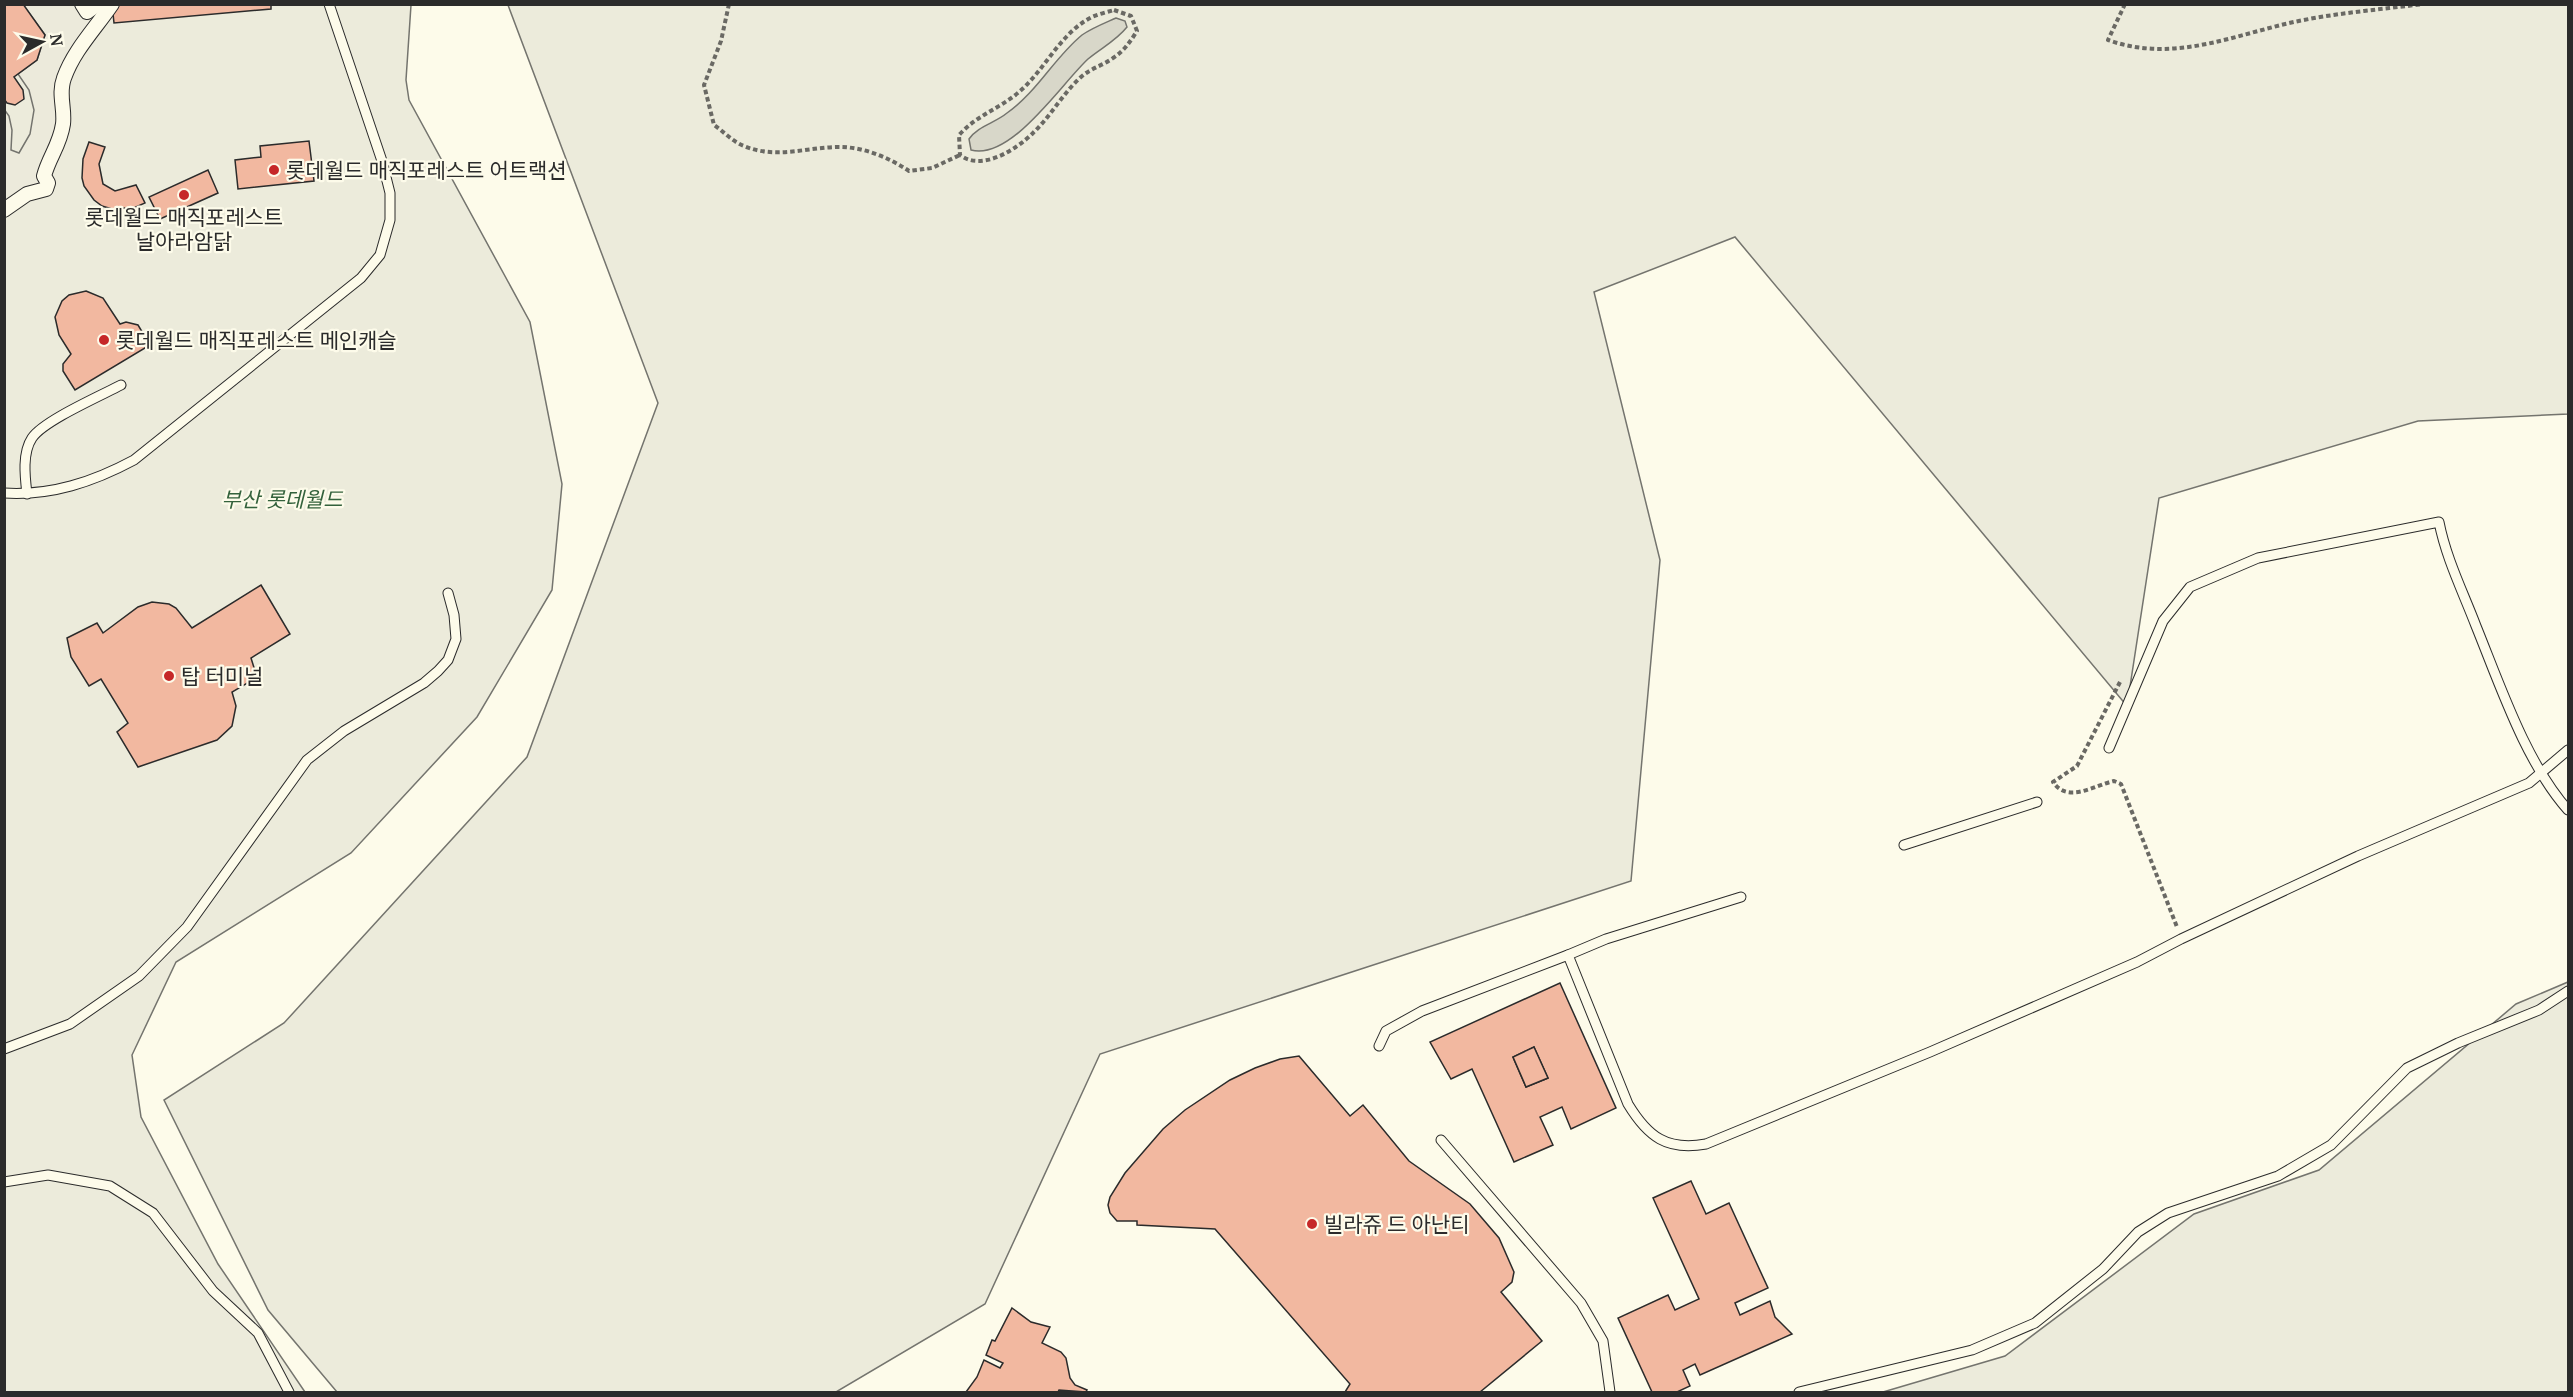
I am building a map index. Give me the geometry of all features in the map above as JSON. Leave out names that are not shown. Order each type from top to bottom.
[{"type":"street","points":[[81,4],[87,12],[98,4]]},
{"type":"street","points":[[4,210],[27,194],[46,189],[48,183],[44,176],[54,156],[63,122],[61,91],[64,78],[75,54],[112,4]]},
{"type":"lane","points":[[4,494],[51,492],[85,483],[134,460],[362,278],[380,255],[390,220],[390,193],[382,161],[329,4]]},
{"type":"lane","points":[[27,494],[27,451],[32,438],[43,427],[121,385]]},
{"type":"lane","points":[[2109,748],[2163,621],[2190,587],[2258,558],[2439,522],[2450,561],[2507,702],[2548,786],[2568,810]]},
{"type":"lane","points":[[4,1049],[70,1024],[139,976],[187,927],[307,760],[344,731],[424,683],[438,671],[448,660],[456,639],[454,615],[448,593]]},
{"type":"lane","points":[[1568,955],[1628,1104],[1637,1119],[1653,1135],[1671,1145],[1686,1148],[1706,1144],[1930,1052],[2137,962],[2358,856],[2529,783],[2568,750]]},
{"type":"lane","points":[[1904,844],[2037,802]]},
{"type":"lane","points":[[1379,1046],[1386,1031],[1422,1011],[1606,939],[1741,897]]},
{"type":"lane","points":[[1799,1392],[1972,1350],[2036,1323],[2103,1269],[2138,1232],[2168,1213],[2278,1176],[2331,1145],[2407,1068],[2458,1043],[2540,1010],[2568,992]]},
{"type":"lane","points":[[1441,1140],[1581,1303],[1603,1341],[1610,1392]]},
{"type":"lane","points":[[4,1182],[48,1175],[110,1186],[153,1213],[213,1291],[258,1333],[289,1392]]},
{"type":"path","points":[[729,4],[721,41],[704,85],[714,125],[744,146],[782,154],[837,146],[866,150],[894,161],[909,171],[932,168],[960,155]]},
{"type":"path","points":[[2125,4],[2108,40],[2132,49],[2164,51],[2195,47],[2309,19],[2423,4]]},
{"type":"path","points":[[1114,10],[1131,16],[1137,31],[1126,47],[1111,60],[1090,69],[1073,84],[1033,133],[1010,150],[986,161],[968,161],[960,155],[960,135],[971,122],[1019,92],[1075,30],[1092,17],[1114,10]]},
{"type":"path","points":[[2122,676],[2077,766],[2053,782],[2065,792],[2074,793],[2114,781],[2121,784],[2181,939]]},
{"type":"green space","name":"부산 롯데월드","points":[[5,5],[411,5],[406,80],[409,100],[530,322],[562,484],[552,590],[477,717],[351,853],[176,962],[132,1055],[141,1117],[218,1264],[305,1392],[5,1392]]},
{"type":"green space","points":[[508,5],[2568,5],[2568,414],[2418,421],[2159,498],[2127,706],[1735,237],[1594,292],[1660,560],[1631,881],[1100,1054],[985,1304],[836,1392],[337,1392],[268,1310],[164,1100],[284,1023],[527,757],[658,403]]},
{"type":"green space","points":[[2568,982],[2568,1392],[1883,1392],[2005,1356],[2194,1214],[2319,1170],[2516,1004]]},
{"type":"shaded area","points":[[23,5],[112,5],[74,54],[61,99],[46,181],[5,210],[4,109],[9,116],[12,130],[11,150],[19,153],[30,134],[34,110],[29,90],[18,74],[37,60],[45,35]]},
{"type":"shaded area","points":[[1116,18],[1125,21],[1127,27],[1123,32],[1088,59],[1050,102],[1018,133],[1002,144],[986,150],[971,150],[969,139],[1028,95],[1072,44],[1086,32]]},
{"type":"building","points":[[4,4],[23,4],[45,35],[37,60],[14,77],[23,90],[24,99],[15,105],[7,103],[4,99]]},
{"type":"building","points":[[112,4],[271,4],[271,9],[114,23]]},
{"type":"building","name":"롯데월드 매직포레스트 어트랙션","points":[[309,141],[314,181],[238,189],[235,160],[261,157],[260,146]]},
{"type":"building","points":[[89,142],[105,147],[99,164],[103,184],[115,191],[136,185],[145,203],[127,211],[125,208],[112,209],[102,206],[94,200],[84,186],[82,178],[83,159]]},
{"type":"building","name":"롯데월드 매직포레스트 날아라암닭","points":[[208,170],[218,193],[160,219],[149,197]]},
{"type":"building","name":"롯데월드 매직포레스트 메인캐슬","points":[[86,291],[103,298],[120,324],[126,322],[138,325],[150,345],[75,390],[63,371],[63,364],[71,354],[59,335],[55,317],[62,301],[69,295]]},
{"type":"building","name":"탑 터미널","points":[[261,585],[290,634],[251,658],[256,674],[251,681],[232,692],[236,706],[232,726],[217,740],[138,767],[117,732],[128,723],[101,679],[89,686],[71,657],[67,638],[97,623],[103,633],[138,607],[152,602],[169,604],[176,608],[192,628]]},
{"type":"building","points":[[1560,983],[1616,1108],[1571,1129],[1562,1107],[1540,1117],[1553,1145],[1514,1162],[1472,1069],[1451,1079],[1430,1042]],"holes":[[[1534,1047],[1548,1078],[1526,1087],[1513,1057]]]},
{"type":"building","points":[[1534,1047],[1548,1078],[1526,1087],[1513,1057]]},
{"type":"building","name":"빌라쥬 드 아난티","points":[[1299,1056],[1350,1116],[1363,1105],[1409,1161],[1470,1204],[1499,1238],[1514,1272],[1512,1282],[1501,1292],[1542,1341],[1480,1392],[1345,1392],[1350,1384],[1215,1229],[1137,1225],[1137,1221],[1117,1221],[1110,1213],[1108,1205],[1110,1197],[1125,1173],[1163,1129],[1185,1110],[1230,1080],[1255,1068],[1280,1059]]},
{"type":"building","points":[[1691,1181],[1706,1214],[1729,1203],[1768,1288],[1735,1303],[1740,1315],[1770,1301],[1775,1317],[1792,1334],[1700,1375],[1695,1364],[1683,1370],[1690,1386],[1677,1392],[1652,1392],[1618,1318],[1668,1295],[1675,1310],[1699,1299],[1653,1198]]},
{"type":"building","points":[[1012,1308],[1031,1322],[1050,1327],[1042,1343],[1061,1352],[1066,1358],[1070,1378],[1075,1385],[1087,1390],[1086,1392],[1059,1390],[1058,1392],[966,1392],[977,1377],[984,1360],[1000,1368],[1003,1363],[986,1355],[992,1340],[995,1341]]},
{"type":"place","name":"롯데월드 매직포레스트 어트랙션","points":[[274,170]]},
{"type":"place","name":"롯데월드 매직포레스트 날아라암닭","points":[[184,195]]},
{"type":"place","name":"롯데월드 매직포레스트 메인캐슬","points":[[104,340]]},
{"type":"place","name":"탑 터미널","points":[[169,676]]},
{"type":"place","name":"빌라쥬 드 아난티","points":[[1312,1224]]}]
